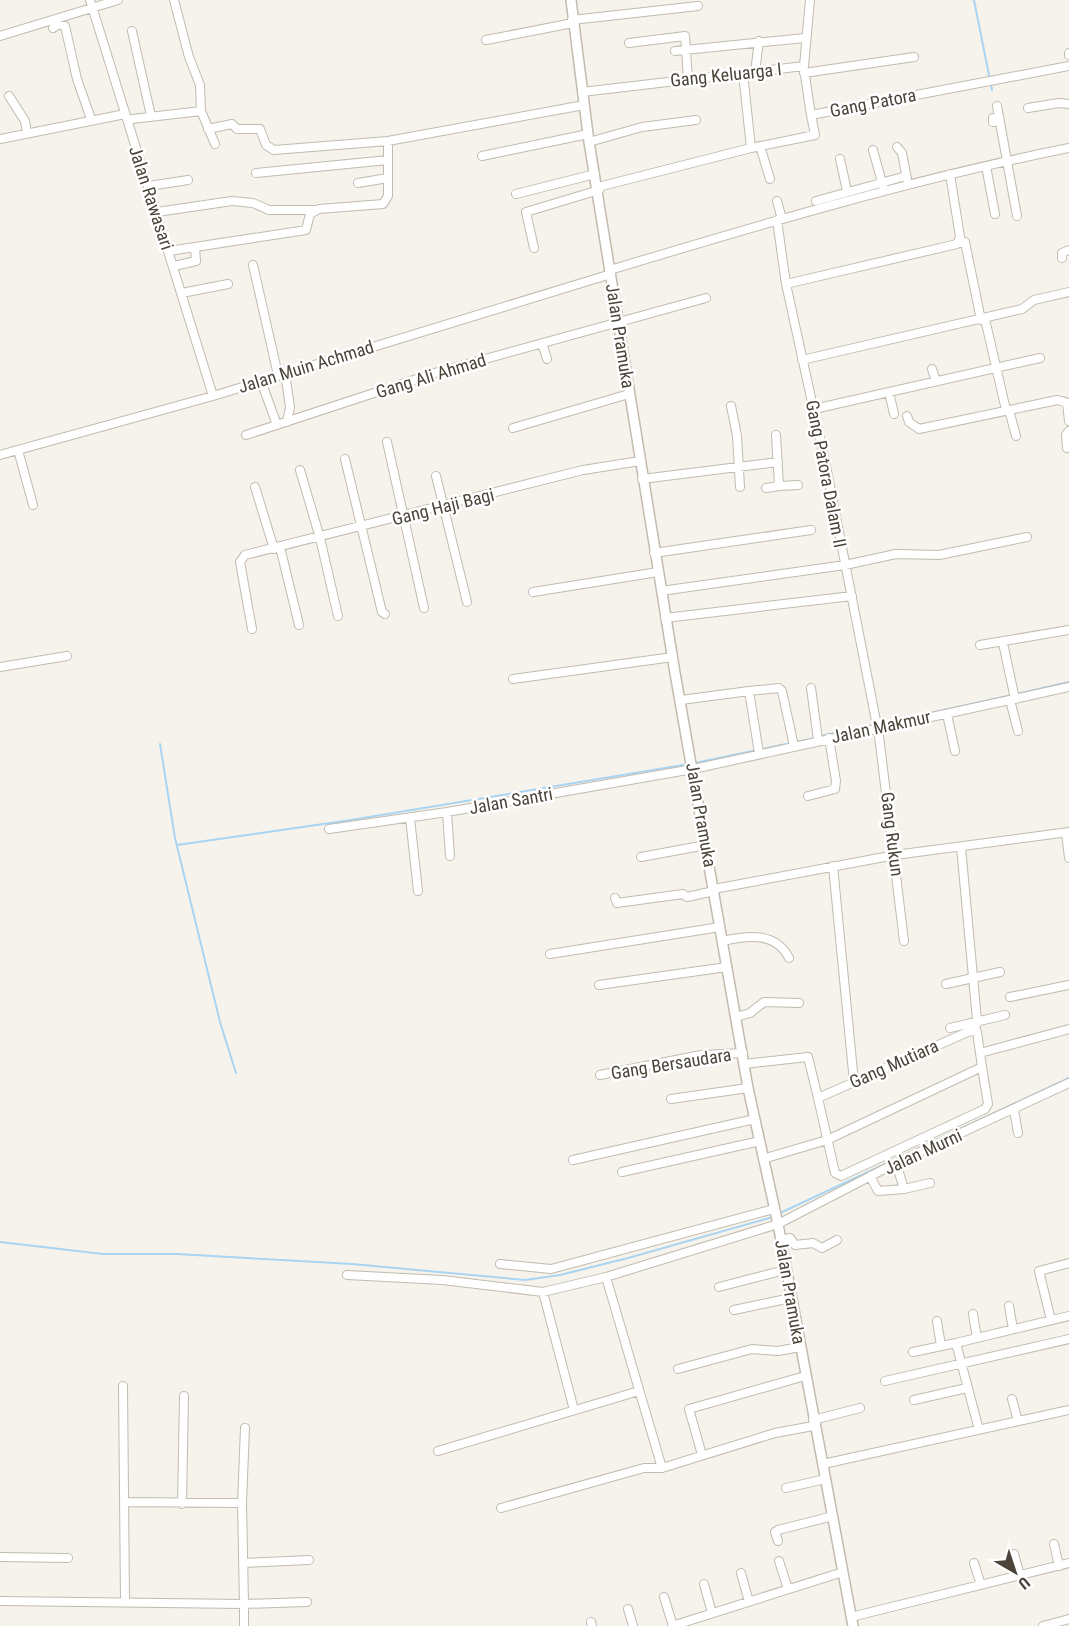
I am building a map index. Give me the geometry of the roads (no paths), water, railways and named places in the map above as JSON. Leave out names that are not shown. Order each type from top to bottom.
[{"type":"street","points":[[0,36],[91,4],[118,0]]},
{"type":"street","points":[[174,0],[189,57],[200,85],[201,111],[205,115],[215,144]]},
{"type":"street","name":"Jalan Pramuka","points":[[571,0],[588,138],[665,618],[748,1088],[778,1224],[813,1423],[823,1464],[852,1622]]},
{"type":"street","name":"Gang Keluarga I","points":[[582,92],[743,73],[804,70],[810,0]]},
{"type":"street","name":"Jalan Rawasari","points":[[91,4],[213,396]]},
{"type":"street","points":[[486,40],[573,22],[698,6]]},
{"type":"street","points":[[53,28],[59,24],[65,26],[91,119]]},
{"type":"street","points":[[132,31],[151,116]]},
{"type":"street","points":[[628,44],[685,36],[688,79]]},
{"type":"street","points":[[675,51],[805,38]]},
{"type":"street","points":[[755,72],[759,41]]},
{"type":"street","points":[[811,115],[804,70],[914,57]]},
{"type":"street","name":"Gang Patora","points":[[534,249],[526,212],[598,189],[751,148],[815,135],[811,115],[1069,66]]},
{"type":"street","points":[[743,73],[751,148]]},
{"type":"street","points":[[9,96],[25,121],[27,133]]},
{"type":"street","points":[[1028,108],[1059,102],[1069,104]]},
{"type":"street","points":[[208,129],[232,124],[237,129],[260,129],[266,145],[274,150],[388,141],[584,105]]},
{"type":"street","points":[[997,106],[996,120],[1017,216]]},
{"type":"street","points":[[0,139],[91,119],[201,111]]},
{"type":"street","points":[[482,156],[536,143],[588,138],[642,127],[696,120]]},
{"type":"street","points":[[156,212],[232,201],[254,203],[269,210],[315,210],[383,204],[388,200],[388,141]]},
{"type":"street","points":[[760,146],[770,179]]},
{"type":"street","points":[[897,147],[902,153],[907,180]]},
{"type":"street","points":[[611,272],[779,219],[851,193],[986,166],[1004,159],[1069,148]]},
{"type":"street","points":[[873,150],[884,186]]},
{"type":"street","points":[[840,159],[851,193]]},
{"type":"street","points":[[256,173],[388,160]]},
{"type":"street","points":[[986,166],[995,214]]},
{"type":"street","points":[[516,194],[595,174]]},
{"type":"street","points":[[950,174],[959,243]]},
{"type":"street","points":[[358,183],[388,178]]},
{"type":"street","points":[[149,186],[188,180]]},
{"type":"street","points":[[816,201],[837,199]]},
{"type":"street","name":"Gang Patora Dalam II","points":[[777,201],[786,284],[801,360],[814,409],[876,725]]},
{"type":"street","points":[[169,251],[306,230],[310,214],[315,210]]},
{"type":"street","points":[[786,284],[965,242],[994,368],[1016,436]]},
{"type":"street","points":[[174,266],[196,261],[195,247]]},
{"type":"street","points":[[1062,258],[1062,253],[1069,250]]},
{"type":"street","points":[[253,265],[290,407],[287,422]]},
{"type":"street","name":"Jalan Muin Achmad","points":[[0,455],[213,396],[611,272]]},
{"type":"street","points":[[182,293],[228,284]]},
{"type":"street","points":[[801,360],[983,319],[1022,309],[1031,302],[1069,292]]},
{"type":"street","name":"Gang Ali Ahmad","points":[[246,435],[438,372],[706,298]]},
{"type":"street","points":[[542,343],[547,359]]},
{"type":"street","points":[[814,409],[1040,358]]},
{"type":"street","points":[[932,369],[936,381]]},
{"type":"street","points":[[261,381],[277,425]]},
{"type":"street","points":[[889,392],[894,414]]},
{"type":"street","points":[[513,428],[629,394]]},
{"type":"street","points":[[907,416],[909,422],[919,429],[1008,410],[1065,402],[1069,421]]},
{"type":"street","points":[[731,406],[740,487]]},
{"type":"street","points":[[1067,448],[1068,432]]},
{"type":"street","points":[[776,435],[779,486]]},
{"type":"street","points":[[387,442],[424,608]]},
{"type":"street","points":[[18,450],[33,505]]},
{"type":"street","points":[[345,459],[382,612],[385,614]]},
{"type":"street","name":"Gang Haji Bagi","points":[[252,629],[240,562],[245,555],[405,517],[583,470],[640,461]]},
{"type":"street","points":[[642,479],[778,462]]},
{"type":"street","points":[[300,470],[320,538],[338,616]]},
{"type":"street","points":[[436,476],[466,602]]},
{"type":"street","points":[[766,488],[798,485]]},
{"type":"street","points":[[255,487],[277,548],[299,626]]},
{"type":"street","points":[[654,554],[811,530]]},
{"type":"street","points":[[661,591],[845,565],[897,554],[939,555],[1027,537]]},
{"type":"street","points":[[533,592],[658,572]]},
{"type":"street","points":[[665,618],[852,596]]},
{"type":"street","points":[[980,645],[1069,630]]},
{"type":"street","points":[[1003,642],[1018,730]]},
{"type":"street","points":[[0,667],[67,656]]},
{"type":"street","points":[[513,680],[673,657]]},
{"type":"street","points":[[681,700],[771,687],[779,688],[783,691],[794,743]]},
{"type":"street","name":"Jalan Makmur","points":[[693,769],[759,751],[818,738],[829,738],[876,725],[947,714],[1013,696],[1069,687]]},
{"type":"street","points":[[811,688],[818,738]]},
{"type":"street","points":[[749,691],[759,751]]},
{"type":"street","points":[[947,714],[956,751]]},
{"type":"street","name":"Gang Rukun","points":[[876,725],[895,855],[904,941]]},
{"type":"street","points":[[808,796],[832,792],[835,789],[829,738]]},
{"type":"street","name":"Jalan Santri","points":[[329,829],[447,812],[693,769]]},
{"type":"street","points":[[447,812],[450,856]]},
{"type":"street","points":[[410,818],[417,891]]},
{"type":"street","points":[[615,898],[617,903],[683,894],[687,897],[895,855],[1067,832],[1069,858]]},
{"type":"street","points":[[641,857],[706,845]]},
{"type":"street","points":[[744,1064],[808,1057],[835,1173],[841,1176],[988,1115],[975,1031],[977,1020],[961,847]]},
{"type":"street","points":[[833,866],[854,1082]]},
{"type":"street","points":[[550,954],[720,927]]},
{"type":"street","points":[[723,941],[762,937],[778,943],[789,958]]},
{"type":"street","points":[[599,985],[727,967]]},
{"type":"street","points":[[946,984],[1000,972]]},
{"type":"street","points":[[1010,997],[1069,985]]},
{"type":"street","points":[[736,1017],[750,1013],[764,1002],[799,1002]]},
{"type":"street","points":[[950,1028],[1005,1015]]},
{"type":"street","points":[[980,1053],[1069,1029]]},
{"type":"street","name":"Gang Mutiara","points":[[818,1098],[975,1031]]},
{"type":"street","name":"Gang Bersaudara","points":[[600,1075],[701,1055],[742,1053]]},
{"type":"street","points":[[763,1159],[826,1140],[982,1067]]},
{"type":"street","name":"Jalan Murni","points":[[543,1292],[606,1277],[778,1224],[988,1115],[1014,1110],[1069,1083]]},
{"type":"street","points":[[671,1099],[748,1088]]},
{"type":"street","points":[[1014,1110],[1018,1133]]},
{"type":"street","points":[[573,1160],[755,1119]]},
{"type":"street","points":[[622,1172],[760,1141]]},
{"type":"street","points":[[896,1163],[904,1189]]},
{"type":"street","points":[[870,1176],[878,1191],[904,1189],[930,1183]]},
{"type":"street","points":[[500,1264],[551,1269],[774,1209]]},
{"type":"street","points":[[780,1240],[790,1238],[795,1245],[813,1243],[822,1248],[837,1240]]},
{"type":"street","points":[[1051,1320],[1039,1271],[1069,1263]]},
{"type":"street","points":[[719,1287],[785,1270]]},
{"type":"street","points":[[347,1275],[442,1280],[543,1292],[574,1410]]},
{"type":"street","points":[[606,1277],[662,1468]]},
{"type":"street","points":[[734,1310],[791,1298]]},
{"type":"street","points":[[1009,1306],[1013,1329]]},
{"type":"street","points":[[973,1314],[977,1338]]},
{"type":"street","points":[[913,1352],[1069,1316]]},
{"type":"street","points":[[937,1321],[941,1346]]},
{"type":"street","points":[[885,1381],[1069,1339]]},
{"type":"street","points":[[956,1343],[979,1430]]},
{"type":"street","points":[[678,1369],[752,1349],[778,1351],[800,1347]]},
{"type":"street","points":[[702,1455],[689,1409],[805,1376]]},
{"type":"street","points":[[123,1386],[125,1601]]},
{"type":"street","points":[[914,1400],[967,1388]]},
{"type":"street","points":[[438,1451],[639,1391]]},
{"type":"street","points":[[182,1504],[184,1396]]},
{"type":"street","points":[[1012,1399],[1018,1421]]},
{"type":"street","points":[[501,1508],[644,1468],[662,1468],[860,1408]]},
{"type":"street","points":[[823,1464],[1069,1410]]},
{"type":"street","points":[[244,1626],[242,1503],[245,1428]]},
{"type":"street","points":[[786,1488],[825,1479]]},
{"type":"street","points":[[125,1502],[242,1503]]},
{"type":"street","points":[[778,1541],[776,1532],[778,1530],[833,1516]]},
{"type":"street","points":[[1054,1544],[1059,1566]]},
{"type":"street","points":[[1014,1554],[1020,1576]]},
{"type":"street","points":[[0,1557],[68,1558]]},
{"type":"street","points":[[243,1563],[309,1560]]},
{"type":"street","points":[[779,1561],[788,1588]]},
{"type":"street","points":[[974,1563],[981,1585]]},
{"type":"street","points":[[852,1622],[981,1585],[1069,1563]]},
{"type":"street","points":[[664,1597],[673,1626],[843,1572]]},
{"type":"street","points":[[741,1573],[749,1602]]},
{"type":"street","points":[[704,1584],[712,1613]]},
{"type":"street","points":[[0,1601],[244,1604],[307,1602]]},
{"type":"street","points":[[628,1609],[633,1626]]},
{"type":"street","points":[[1043,1626],[1069,1619]]},
{"type":"waterway","points":[[974,0],[992,90]]},
{"type":"waterway","points":[[1017,694],[1069,682]]},
{"type":"waterway","points":[[880,724],[1012,695]]},
{"type":"waterway","points":[[821,736],[874,725]]},
{"type":"waterway","points":[[695,763],[815,738]]},
{"type":"waterway","points":[[160,744],[175,838],[220,1022],[236,1073]]},
{"type":"waterway","points":[[177,845],[351,820],[689,764]]},
{"type":"waterway","points":[[778,1214],[1069,1078]]},
{"type":"waterway","points":[[0,1242],[103,1254],[177,1254],[352,1264],[525,1280],[560,1275],[628,1258],[773,1217]]}]
